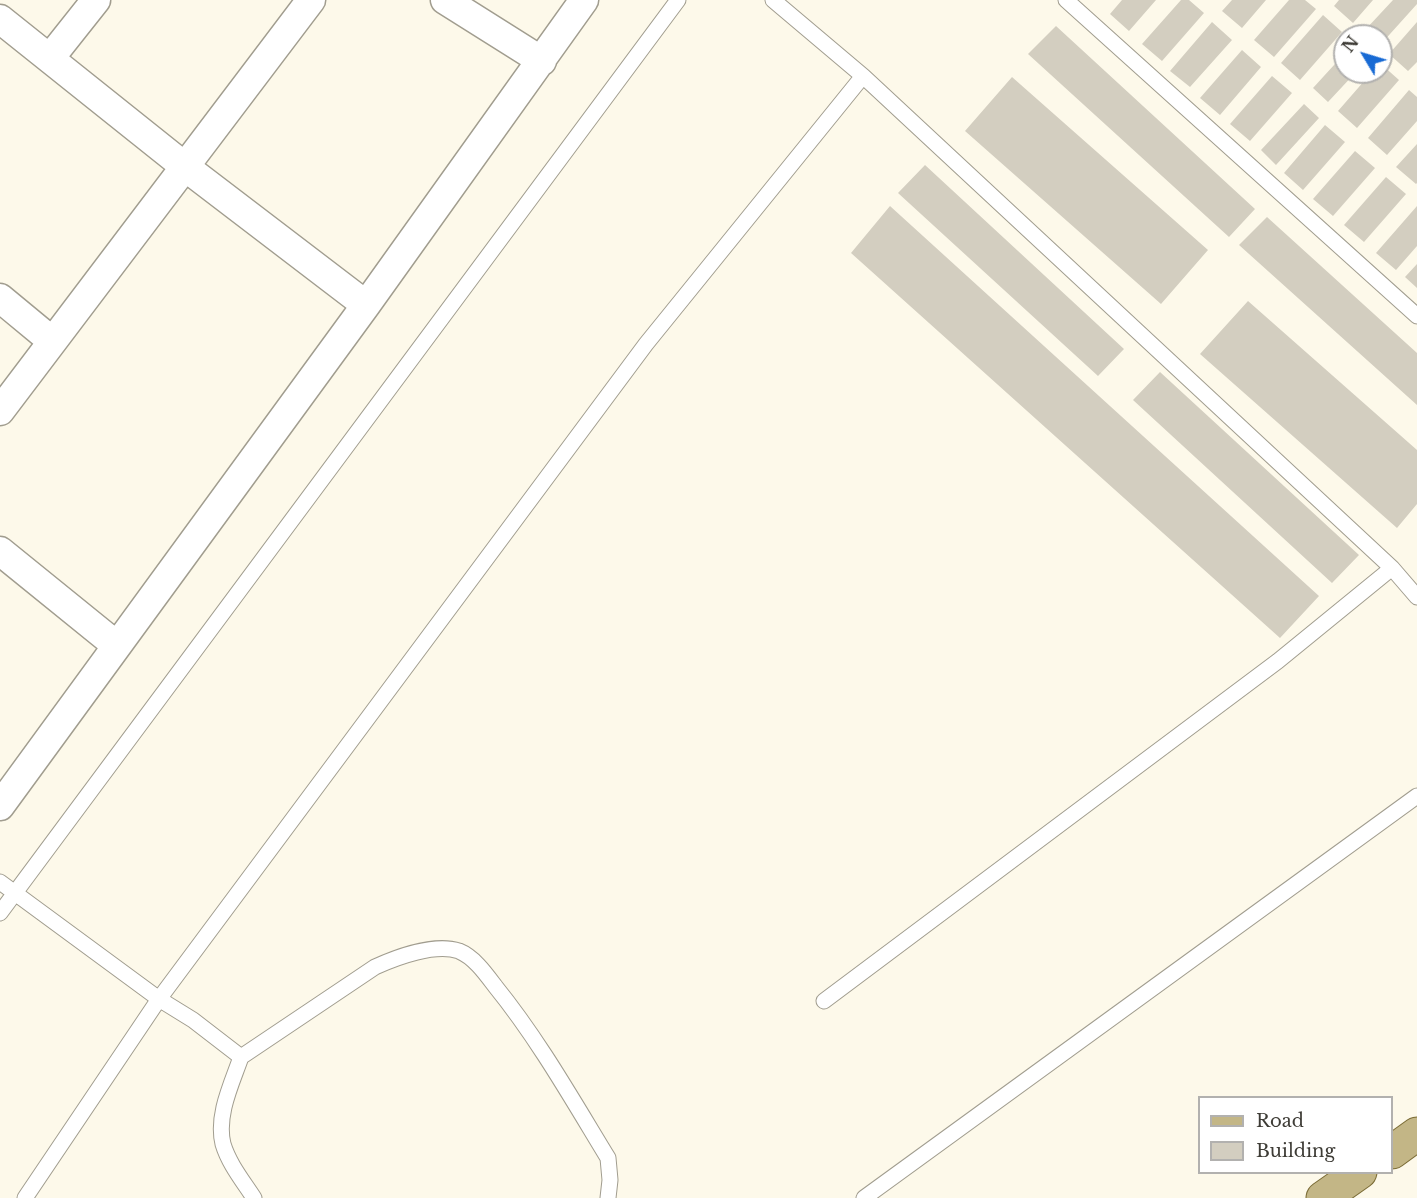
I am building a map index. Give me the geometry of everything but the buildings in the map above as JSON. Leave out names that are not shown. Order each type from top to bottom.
[{"type":"main road","points":[[1393,1151],[1417,1134]]},
{"type":"main road","points":[[1323,1198],[1359,1174]]},
{"type":"street","points":[[50,58],[96,0]]},
{"type":"street","points":[[0,411],[311,0]]},
{"type":"street","points":[[445,0],[542,61]]},
{"type":"street","points":[[0,806],[366,305],[584,0]]},
{"type":"street","points":[[0,19],[184,166],[366,305]]},
{"type":"street","points":[[0,298],[52,341]]},
{"type":"street","points":[[0,551],[116,645]]},
{"type":"lane","points":[[0,914],[678,0]]},
{"type":"lane","points":[[772,0],[863,76],[1392,568],[1417,597]]},
{"type":"lane","points":[[1066,0],[1417,316]]},
{"type":"lane","points":[[25,1198],[159,999],[646,344],[863,76]]},
{"type":"lane","points":[[824,1001],[1278,661],[1392,568]]},
{"type":"lane","points":[[864,1198],[1417,796]]},
{"type":"lane","points":[[0,882],[241,1057]]},
{"type":"lane","points":[[254,1198],[234,1169],[223,1144],[222,1119],[241,1057],[375,967],[395,958],[436,949],[459,951],[478,966],[532,1033],[608,1158],[610,1180],[608,1198]]}]
